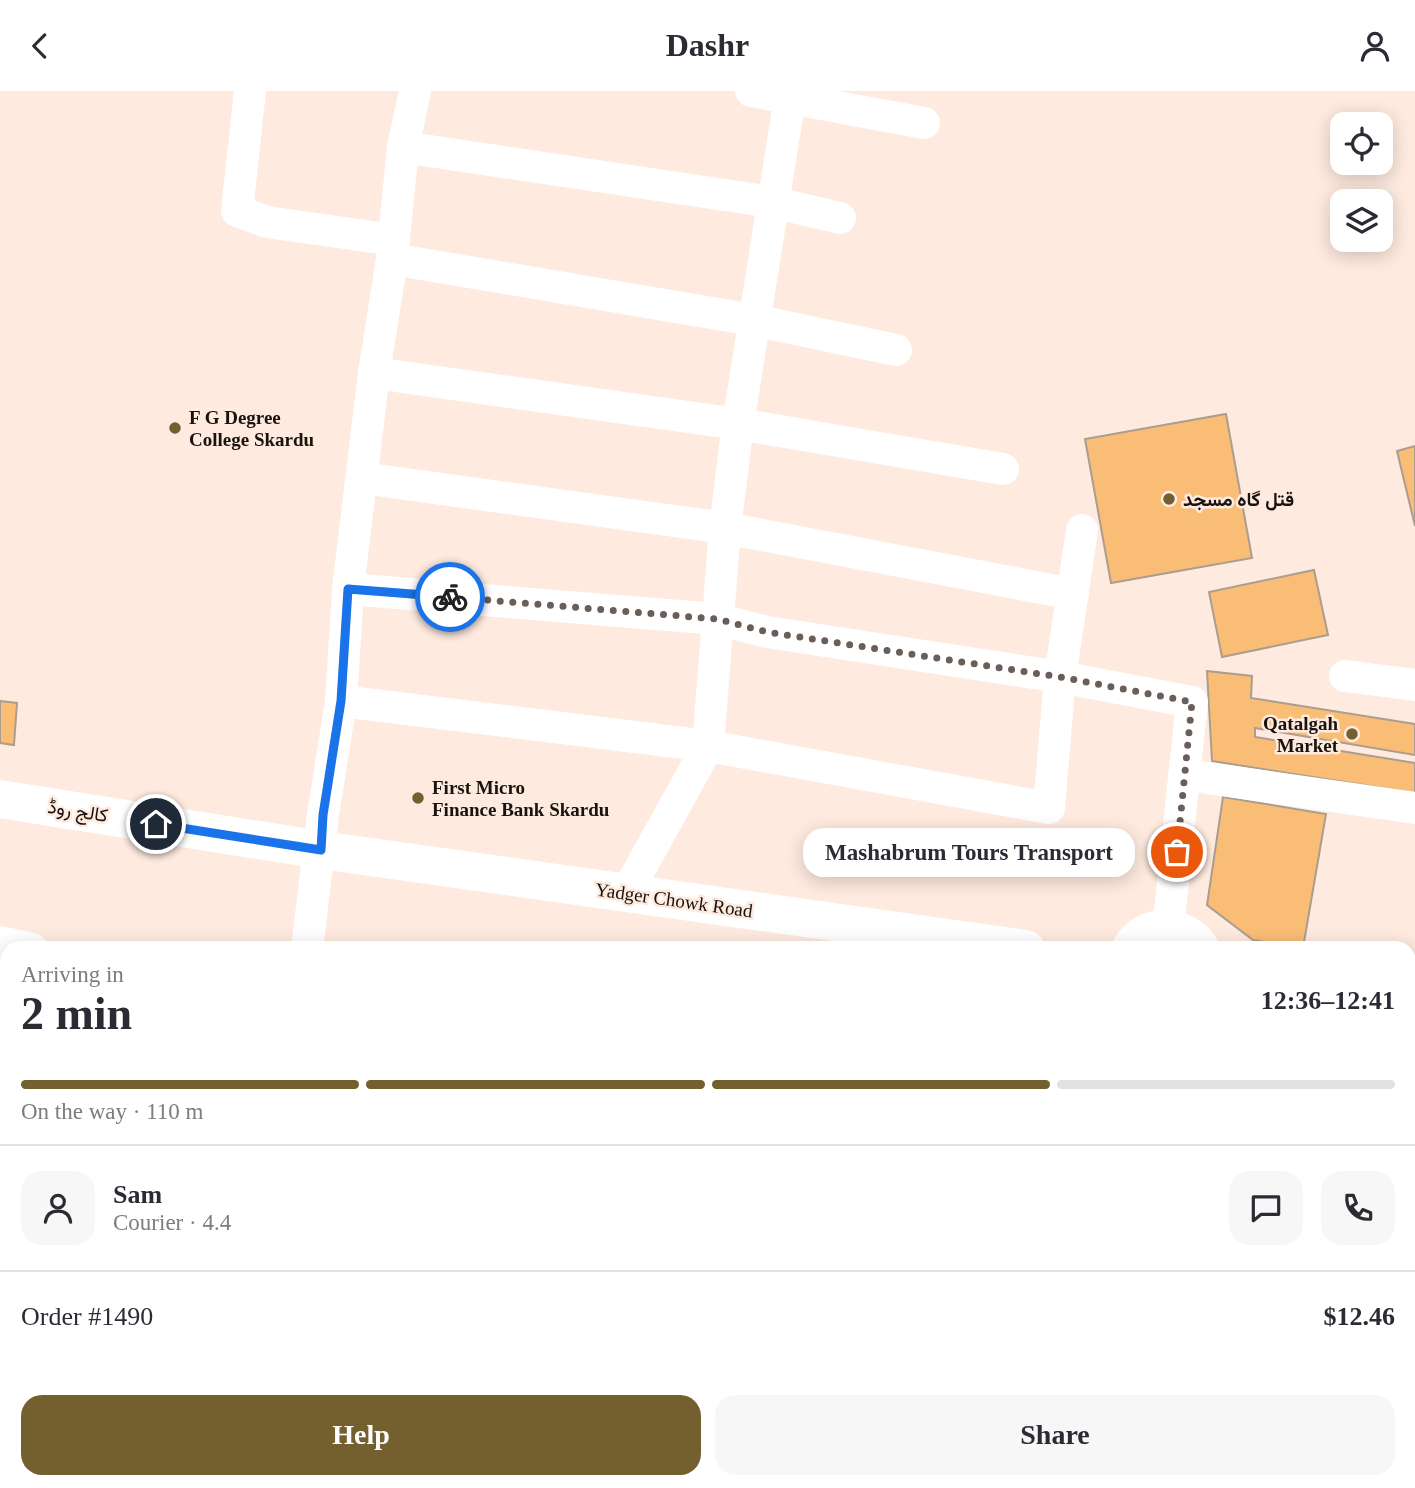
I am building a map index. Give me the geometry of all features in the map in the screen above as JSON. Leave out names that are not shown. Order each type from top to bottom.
[{"type":"highway","name":"کالج روڈ","points":[[0,799],[321,850]]},
{"type":"highway","name":"Yadger Chowk Road","points":[[321,850],[968,941]]},
{"type":"highway","points":[[1138,941],[1146,933],[1168,929],[1189,935],[1194,941]]},
{"type":"street","points":[[250,91],[237,211],[267,222],[393,250],[896,350]]},
{"type":"street","points":[[308,941],[321,850],[323,815],[341,701],[348,589],[374,373],[393,250],[404,147],[415,91]]},
{"type":"street","points":[[751,91],[790,94],[924,124]]},
{"type":"street","points":[[626,894],[708,746],[725,528],[737,424],[790,94]]},
{"type":"street","points":[[404,147],[772,202],[840,218]]},
{"type":"street","points":[[374,373],[737,424],[1003,468]]},
{"type":"street","points":[[362,478],[725,528],[1073,594]]},
{"type":"street","points":[[341,701],[708,746],[1049,808],[1060,677],[1082,530]]},
{"type":"street","points":[[348,589],[717,619],[767,632],[1060,677],[1192,702],[1168,929]]},
{"type":"street","points":[[1345,675],[1415,685]]},
{"type":"street","points":[[1186,775],[1415,808]]},
{"type":"building","name":"قتل گاہ مسجد","points":[[1226,414],[1252,558],[1111,583],[1085,439]]},
{"type":"building","points":[[1415,446],[1415,526],[1397,451]]},
{"type":"building","points":[[1314,570],[1328,635],[1222,657],[1209,592]]},
{"type":"building","name":"Qatalgah Market","points":[[1207,671],[1252,676],[1251,698],[1415,724],[1415,755],[1255,728],[1255,737],[1415,763],[1415,793],[1212,761]]},
{"type":"building","points":[[0,701],[17,703],[14,745],[0,743]]},
{"type":"building","points":[[1223,797],[1326,814],[1304,941],[1253,940],[1207,905]]},
{"type":"way so far","points":[[450,597],[717,619],[767,632],[1060,677],[1192,702],[1177,852]]},
{"type":"place","name":"F G Degree College Skardu","points":[[175,428]]},
{"type":"place","name":"قتل گاہ مسجد","points":[[1169,499]]},
{"type":"place","name":"Qatalgah Market","points":[[1352,734]]},
{"type":"place","name":"First Micro Finance Bank Skardu","points":[[418,798]]},
{"type":"place","name":"Mashabrum Tours Transport","points":[[1177,852]]},
{"type":"route","points":[[156,824],[321,850],[323,815],[341,701],[348,589],[450,597]]}]
